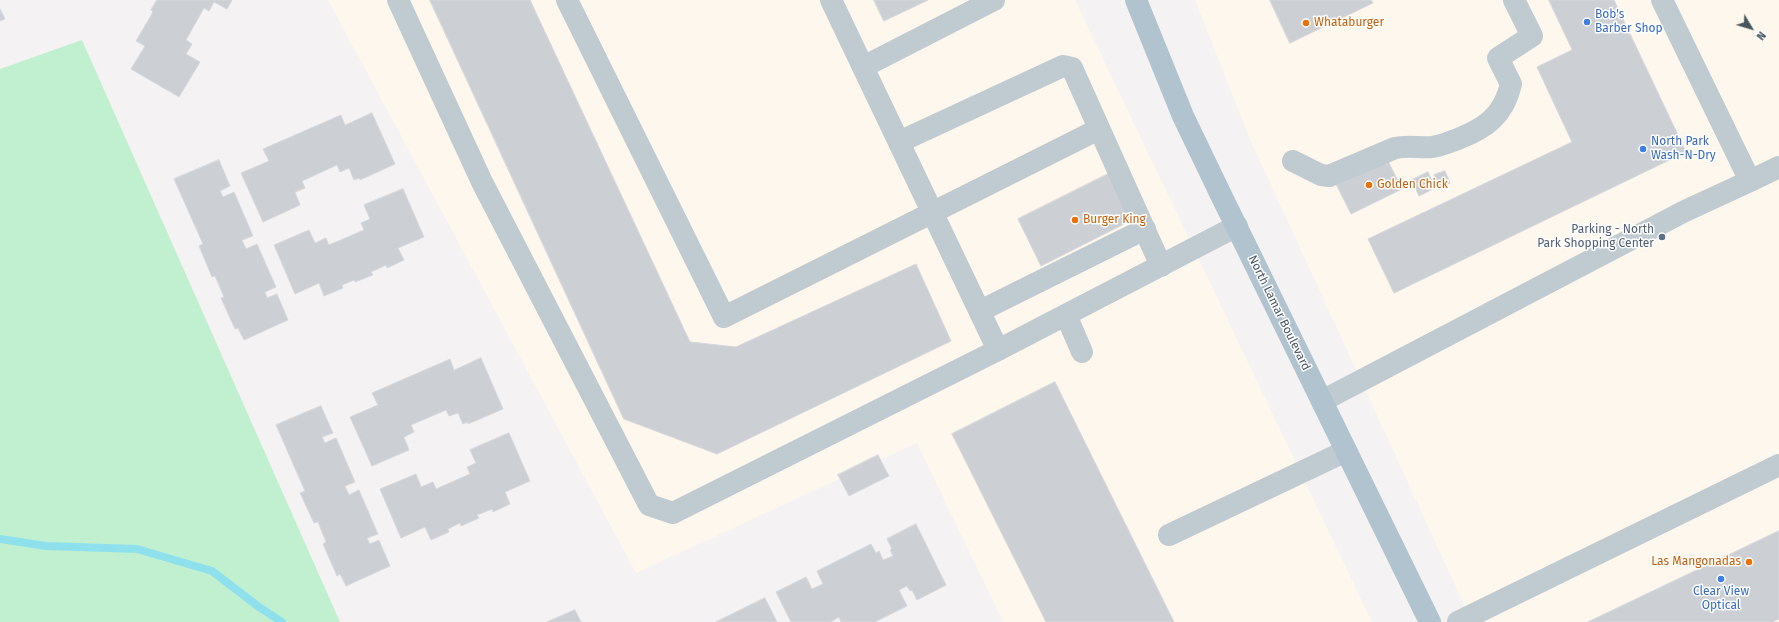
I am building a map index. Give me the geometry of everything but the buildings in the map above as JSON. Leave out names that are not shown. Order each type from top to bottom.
[{"type":"main road","name":"North Lamar Boulevard","points":[[1136,0],[1183,116],[1430,622]]},
{"type":"lane","points":[[398,0],[482,182],[649,505],[673,513],[998,350],[1237,226]]},
{"type":"lane","points":[[567,0],[724,316],[1099,129]]},
{"type":"lane","points":[[831,0],[998,350]]},
{"type":"lane","points":[[1293,161],[1321,175],[1329,176],[1395,148],[1403,146],[1437,146],[1468,135],[1486,125],[1498,114],[1506,102],[1511,84],[1498,58],[1532,36],[1514,0]]},
{"type":"lane","points":[[1662,0],[1750,181]]},
{"type":"lane","points":[[863,68],[987,2]]},
{"type":"lane","points":[[899,142],[1063,66],[1072,68],[1161,266]]},
{"type":"lane","points":[[1322,401],[1685,210],[1779,167]]},
{"type":"lane","points":[[980,311],[1145,229]]},
{"type":"lane","points":[[1066,315],[1082,352]]},
{"type":"lane","points":[[1169,535],[1346,451]]},
{"type":"lane","points":[[1458,622],[1779,465]]},
{"type":"shaded area","points":[[328,0],[1075,0],[1372,622],[1003,622],[917,443],[636,573]]},
{"type":"shaded area","points":[[1195,0],[1779,0],[1779,622],[1472,622],[1249,137]]},
{"type":"green space","points":[[82,40],[340,622],[0,622],[0,69]]},
{"type":"waterway","points":[[0,539],[46,546],[137,549],[212,571],[259,607],[282,622]]},
{"type":"place","name":"Bob's Barber Shop","points":[[1587,22]]},
{"type":"place","name":"Whataburger","points":[[1306,23]]},
{"type":"place","name":"North Park Wash-N-Dry","points":[[1643,149]]},
{"type":"place","name":"Golden Chick","points":[[1369,185]]},
{"type":"place","name":"Burger King","points":[[1075,220]]},
{"type":"place","name":"Parking - North Park Shopping Center","points":[[1662,237]]},
{"type":"place","name":"Las Mangonadas","points":[[1749,562]]},
{"type":"place","name":"Clear View Optical","points":[[1721,579]]}]
